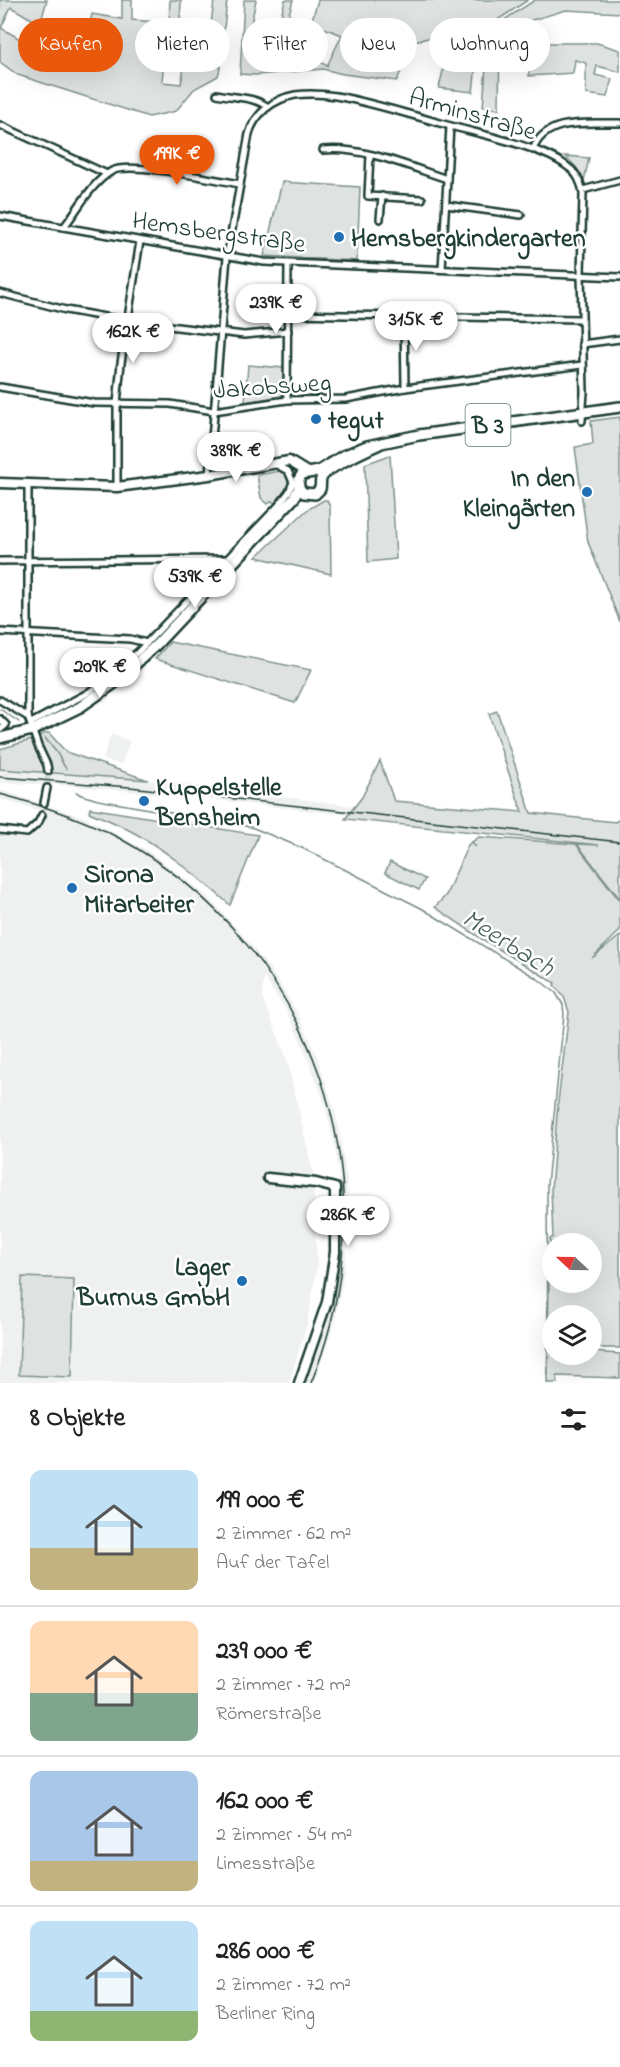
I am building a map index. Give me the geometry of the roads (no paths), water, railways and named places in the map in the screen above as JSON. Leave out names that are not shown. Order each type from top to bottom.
[{"type":"main road","name":"B 3","points":[[0,738],[31,723],[80,707],[132,668],[294,498],[300,487],[302,474],[320,471],[357,449],[381,443],[419,435],[582,417],[620,407]]},
{"type":"main road","name":"B 3","points":[[300,487],[311,495],[318,492],[322,486],[321,479],[328,472],[381,443]]},
{"type":"main road","points":[[310,472],[319,475],[321,479]]},
{"type":"street","points":[[217,94],[252,100],[268,107]]},
{"type":"street","name":"Arminstraße","points":[[209,475],[227,257],[251,128],[259,115],[268,107],[288,96],[298,94],[360,101],[533,150],[568,166],[579,179],[583,190]]},
{"type":"street","points":[[533,150],[540,135],[557,127],[620,123]]},
{"type":"street","points":[[0,125],[107,174]]},
{"type":"street","points":[[442,268],[450,126]]},
{"type":"street","points":[[323,150],[337,148],[370,155],[447,179]]},
{"type":"street","points":[[370,155],[368,195],[422,199]]},
{"type":"street","points":[[64,227],[94,188],[114,170],[141,169],[240,184]]},
{"type":"street","points":[[582,417],[584,392],[580,275],[583,190],[620,180]]},
{"type":"street","points":[[381,219],[382,196]]},
{"type":"street","points":[[446,205],[521,215]]},
{"type":"street","name":"Hemsbergstraße","points":[[0,216],[264,262],[620,277]]},
{"type":"street","points":[[117,487],[117,404],[140,241]]},
{"type":"street","points":[[287,400],[288,263]]},
{"type":"street","points":[[0,293],[66,310],[127,321],[244,335],[288,332]]},
{"type":"street","points":[[288,314],[581,319]]},
{"type":"street","points":[[404,316],[405,388]]},
{"type":"street","points":[[582,344],[620,339]]},
{"type":"street","name":"Jakobsweg","points":[[0,387],[71,400],[117,404],[170,404],[214,411],[287,400],[346,399],[405,388],[582,365]]},
{"type":"street","points":[[0,483],[117,487],[209,475],[283,462],[292,462],[310,472]]},
{"type":"street","points":[[283,462],[295,470],[300,487]]},
{"type":"street","points":[[31,723],[86,694],[109,678],[147,643],[279,505],[292,487],[292,477],[288,471],[272,463]]},
{"type":"street","points":[[28,484],[27,561],[31,723],[48,771]]},
{"type":"street","points":[[0,561],[226,559]]},
{"type":"street","points":[[0,632],[130,639],[147,643]]},
{"type":"street","points":[[0,700],[31,723]]},
{"type":"street","points":[[0,719],[6,725],[0,730]]},
{"type":"street","points":[[44,803],[47,788]]},
{"type":"street","points":[[0,830],[27,833],[38,824],[42,815]]},
{"type":"street","points":[[268,1178],[316,1183],[335,1188],[335,1252],[327,1302],[299,1383]]},
{"type":"waterway","name":"Meerbach","points":[[0,709],[19,722]]},
{"type":"waterway","name":"Meerbach","points":[[45,738],[66,769]]},
{"type":"waterway","name":"Meerbach","points":[[76,792],[98,800],[251,827],[302,848],[421,908],[538,979],[556,993],[563,1005],[564,1015],[547,1185],[548,1383]]},
{"type":"tunnel","points":[[47,788],[48,771]]},
{"type":"tunnel","points":[[42,815],[44,803]]},
{"type":"railway","points":[[0,777],[130,787],[620,842]]},
{"type":"railway","points":[[0,794],[91,824],[119,838],[186,884],[243,940],[287,1004],[319,1074],[338,1149],[344,1227],[335,1305],[311,1383]]},
{"type":"place","name":"Hemsbergkindergarten","points":[[339,237]]},
{"type":"place","name":"tegut","points":[[316,419]]},
{"type":"place","name":"In den Kleingärten","points":[[587,492]]},
{"type":"place","name":"Kuppelstelle Bensheim","points":[[144,801]]},
{"type":"place","name":"Sirona Mitarbeiter","points":[[72,888]]},
{"type":"place","name":"Lager Burnus GmbH","points":[[242,1281]]}]
